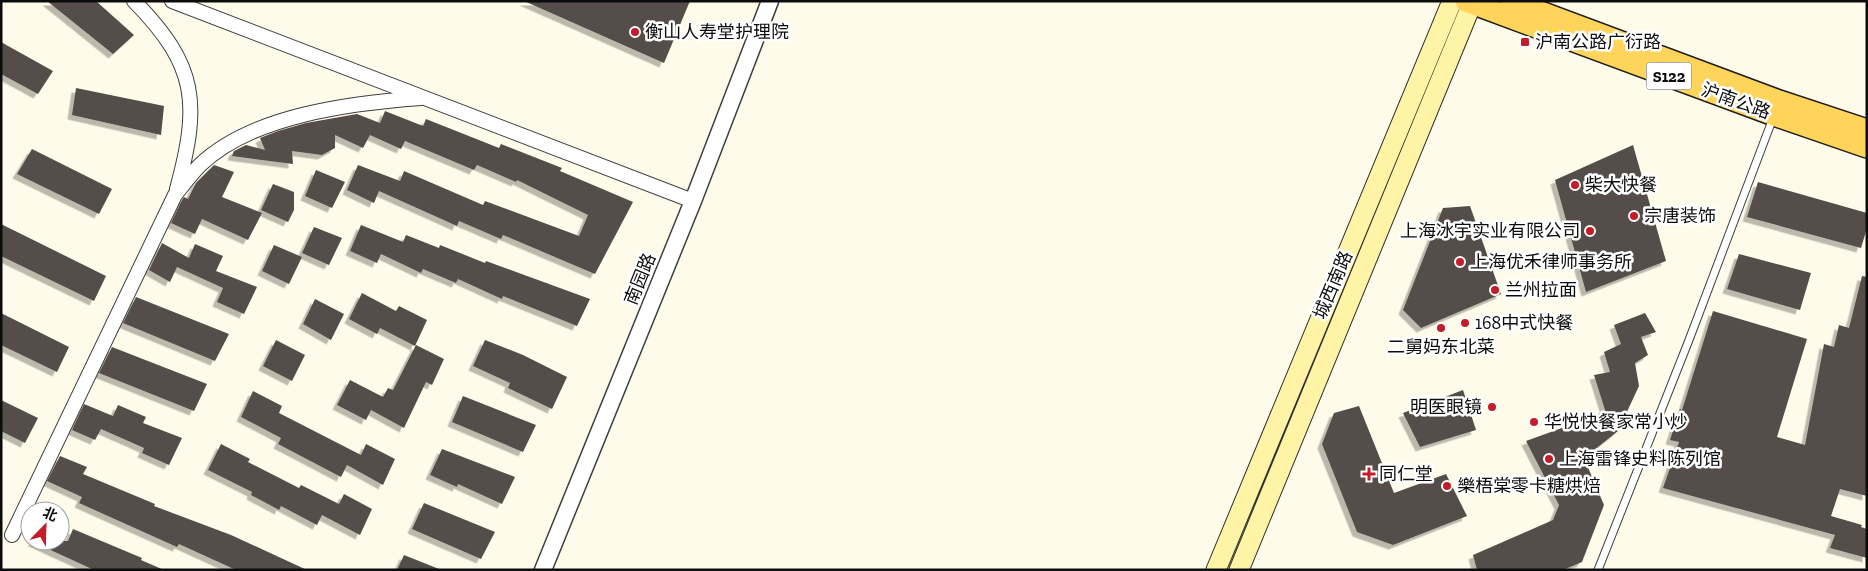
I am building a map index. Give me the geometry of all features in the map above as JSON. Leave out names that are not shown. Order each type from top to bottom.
[{"type":"main road","name":"沪南公路","points":[[1511,1],[1770,97],[1867,130]]},
{"type":"main road","name":"沪南公路","points":[[1466,2],[1774,115],[1867,147]]},
{"type":"main road","name":"城西南路","points":[[1216,570],[1466,2]]},
{"type":"main road","name":"城西南路","points":[[1240,570],[1466,2]]},
{"type":"street","points":[[12,535],[175,195],[186,157],[191,122],[190,85],[169,41],[134,1]]},
{"type":"street","points":[[172,1],[693,201]]},
{"type":"street","name":"南园路","points":[[543,570],[693,201],[770,1]]},
{"type":"street","points":[[175,195],[200,165],[216,152],[264,128],[333,108],[372,101],[421,98]]},
{"type":"lane","points":[[1598,570],[1689,340],[1774,115]]},
{"type":"building","points":[[47,1],[96,1],[134,35],[113,54]]},
{"type":"building","name":"衡山人寿堂护理院","points":[[524,1],[690,1],[664,63]]},
{"type":"building","points":[[1,42],[53,71],[38,94],[1,74]]},
{"type":"building","points":[[76,88],[164,106],[161,135],[72,115]]},
{"type":"building","points":[[385,111],[423,126],[426,119],[499,148],[501,144],[562,168],[560,171],[633,202],[595,274],[503,235],[501,239],[459,221],[457,226],[379,191],[374,203],[347,190],[358,165],[400,181],[404,171],[483,205],[485,201],[579,236],[588,215],[517,180],[516,182],[477,165],[474,170],[405,141],[401,149],[370,135],[363,148],[335,135],[335,148],[322,155],[292,151],[293,164],[232,156],[234,151],[246,145],[265,150],[260,138],[278,131],[306,123],[357,114],[380,123]]},
{"type":"building","points":[[1633,145],[1666,261],[1586,292],[1555,180]]},
{"type":"building","points":[[32,149],[112,189],[99,214],[17,174]]},
{"type":"building","points":[[214,165],[234,172],[222,197],[262,213],[248,240],[202,219],[195,234],[171,223],[184,197],[188,199],[196,183]]},
{"type":"building","points":[[316,170],[345,182],[332,208],[305,196]]},
{"type":"building","points":[[1758,182],[1867,213],[1867,228],[1861,248],[1747,217]]},
{"type":"building","points":[[273,184],[294,192],[294,210],[288,222],[261,210]]},
{"type":"building","points":[[1470,206],[1501,294],[1421,328],[1403,310],[1443,208]]},
{"type":"building","points":[[1,224],[106,276],[94,301],[1,256]]},
{"type":"building","points":[[361,225],[403,242],[406,235],[439,248],[440,245],[485,263],[486,261],[590,299],[577,326],[503,296],[502,299],[458,279],[456,283],[423,269],[421,273],[381,254],[377,263],[350,251]]},
{"type":"building","points":[[314,227],[342,238],[329,265],[302,253]]},
{"type":"building","points":[[162,243],[189,258],[195,244],[223,256],[216,271],[257,287],[244,314],[217,302],[223,288],[177,267],[170,282],[149,270]]},
{"type":"building","points":[[274,245],[302,257],[289,284],[262,271]]},
{"type":"building","points":[[1739,254],[1811,273],[1800,310],[1727,289]]},
{"type":"building","points":[[1862,276],[1867,277],[1867,496],[1840,489],[1831,516],[1862,525],[1861,527],[1867,529],[1867,558],[1830,548],[1835,535],[1663,488],[1679,442],[1670,440],[1680,409],[1682,410],[1713,311],[1807,339],[1777,437],[1805,445],[1824,344],[1834,347],[1839,325],[1849,328]]},
{"type":"building","points":[[362,293],[396,311],[399,306],[427,320],[415,346],[380,328],[377,334],[349,319]]},
{"type":"building","points":[[136,297],[229,334],[215,361],[123,323]]},
{"type":"building","points":[[315,299],[344,314],[331,340],[303,324]]},
{"type":"building","points":[[1,313],[69,347],[57,372],[1,345]]},
{"type":"building","points":[[1645,313],[1656,332],[1641,337],[1648,355],[1635,363],[1639,386],[1618,431],[1584,458],[1604,505],[1582,562],[1563,570],[1477,570],[1473,555],[1553,520],[1559,505],[1526,441],[1570,425],[1573,431],[1605,410],[1594,375],[1610,372],[1604,352],[1621,344],[1614,325]]},
{"type":"building","points":[[276,340],[305,355],[292,381],[263,366]]},
{"type":"building","points":[[485,340],[523,355],[567,377],[552,409],[508,388],[510,383],[473,366]]},
{"type":"building","points":[[416,345],[444,359],[432,385],[426,382],[404,428],[371,410],[366,420],[337,405],[350,380],[383,397],[388,388],[393,390]]},
{"type":"building","points":[[112,347],[207,384],[194,411],[99,373]]},
{"type":"building","points":[[1463,390],[1476,430],[1420,447],[1403,413]]},
{"type":"building","points":[[253,391],[282,406],[279,413],[361,455],[366,444],[395,459],[383,485],[347,465],[341,477],[278,444],[281,438],[241,417]]},
{"type":"building","points":[[463,396],[536,425],[523,452],[452,422]]},
{"type":"building","points":[[1,400],[38,418],[25,443],[1,431]]},
{"type":"building","points":[[84,404],[113,416],[118,405],[146,417],[143,423],[182,438],[169,465],[142,453],[144,448],[101,429],[95,440],[72,430]]},
{"type":"building","points":[[1359,406],[1394,493],[1446,474],[1467,516],[1393,545],[1357,532],[1322,444],[1334,413]]},
{"type":"building","points":[[221,444],[250,459],[248,462],[299,488],[301,485],[339,504],[344,494],[372,509],[360,535],[322,515],[317,525],[281,506],[279,510],[251,495],[252,492],[208,470]]},
{"type":"building","points":[[442,449],[515,477],[502,504],[458,484],[457,487],[430,475]]},
{"type":"building","points":[[60,456],[87,467],[83,474],[155,504],[154,506],[231,535],[307,570],[236,570],[179,544],[177,547],[79,503],[82,497],[47,481]]},
{"type":"building","points":[[424,503],[495,532],[481,559],[412,529]]},
{"type":"building","points":[[73,529],[142,558],[141,560],[164,570],[94,570],[53,551],[70,551],[70,536]]},
{"type":"building","points":[[404,555],[439,569],[439,570],[397,570]]},
{"type":"place","name":"衡山人寿堂护理院","points":[[635,32]]},
{"type":"place","name":"沪南公路广衍路","points":[[1525,42]]},
{"type":"place","name":"柴大快餐","points":[[1575,185]]},
{"type":"place","name":"宗唐装饰","points":[[1634,216]]},
{"type":"place","name":"上海冰宇实业有限公司","points":[[1590,231]]},
{"type":"place","name":"上海优禾律师事务所","points":[[1460,262]]},
{"type":"place","name":"兰州拉面","points":[[1495,290]]},
{"type":"place","name":"168中式快餐","points":[[1465,323]]},
{"type":"place","name":"二舅妈东北菜","points":[[1441,328]]},
{"type":"place","name":"明医眼镜","points":[[1492,407]]},
{"type":"place","name":"华悦快餐家常小炒","points":[[1534,422]]},
{"type":"place","name":"上海雷锋史料陈列馆","points":[[1549,459]]},
{"type":"place","name":"同仁堂","points":[[1369,474]]},
{"type":"place","name":"樂梧棠零卡糖烘焙","points":[[1447,486]]}]
